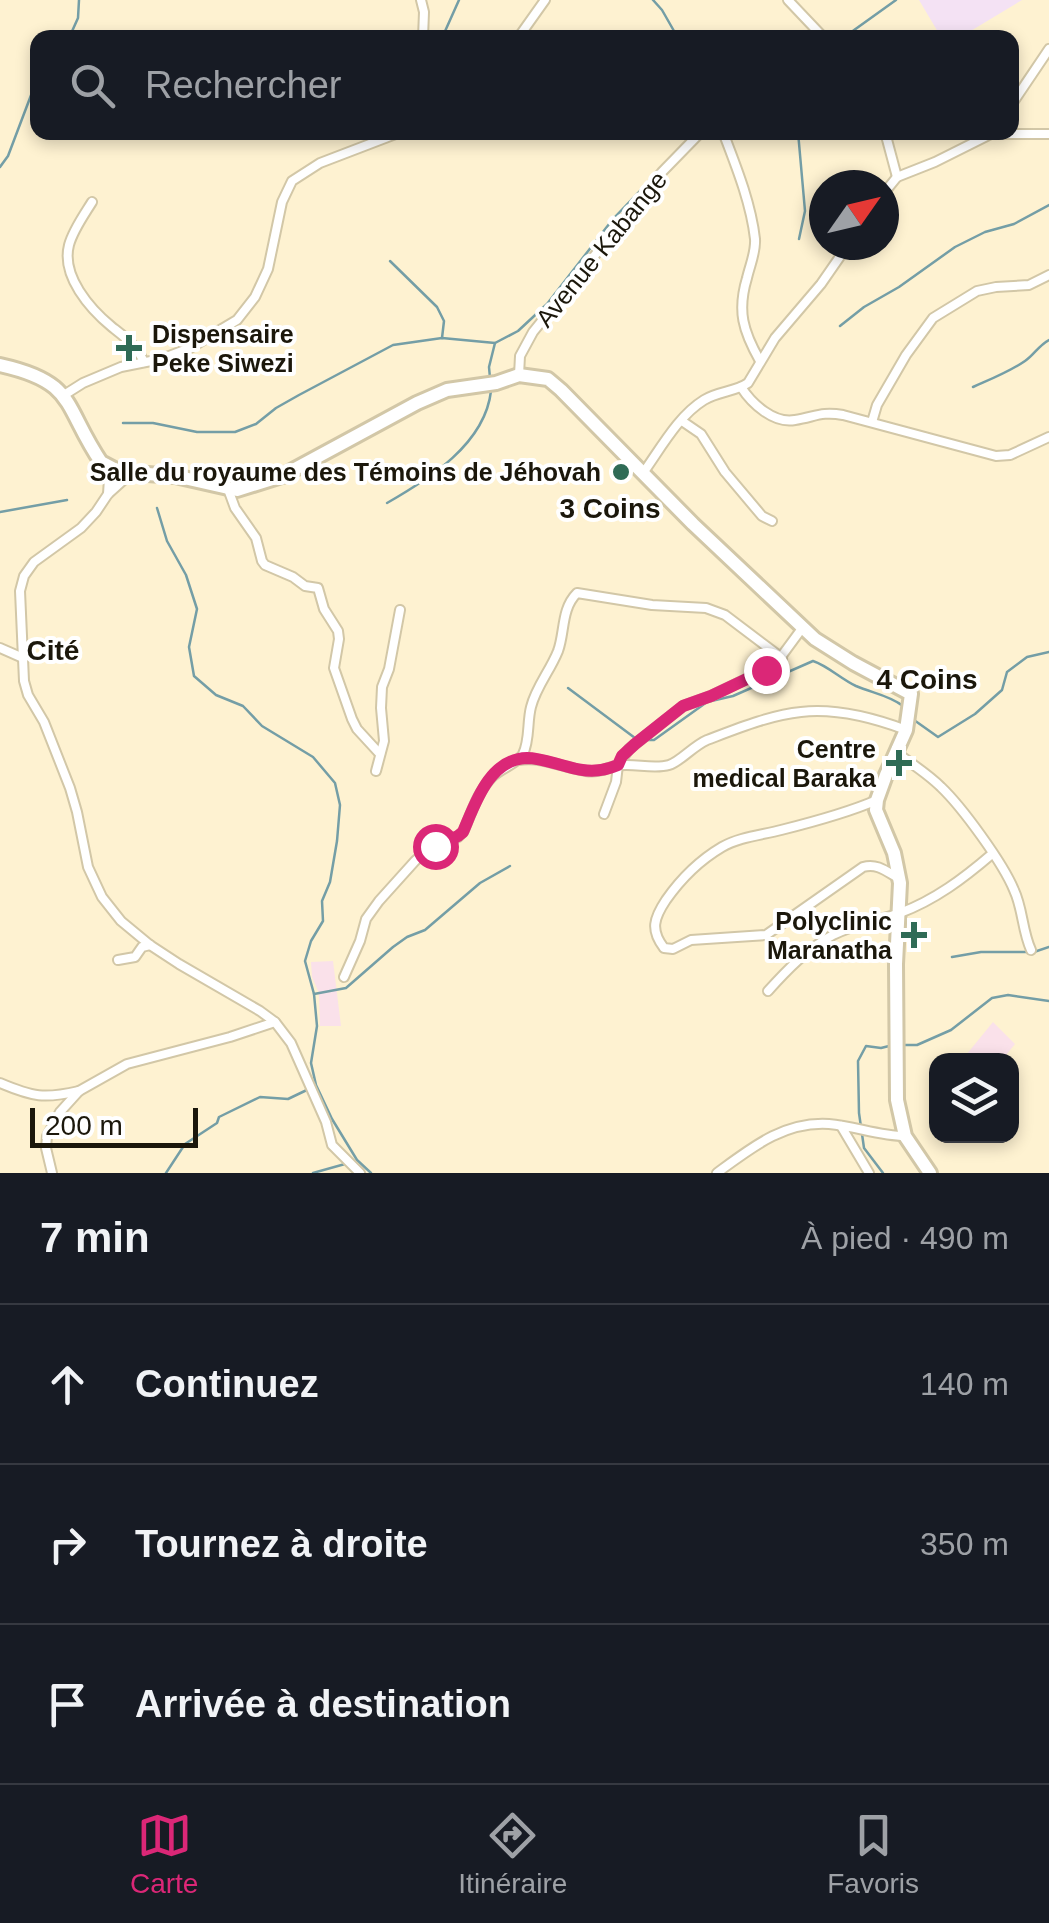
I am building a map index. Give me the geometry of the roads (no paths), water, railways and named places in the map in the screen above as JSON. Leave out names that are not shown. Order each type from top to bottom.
[{"type":"highway","points":[[0,365],[43,378],[64,395],[101,462],[120,472],[192,478],[228,489],[249,488],[282,476],[447,390],[519,375],[548,379],[704,535],[803,627],[834,652],[911,694],[908,719],[876,810],[900,879],[897,1100],[906,1136],[930,1173]]},
{"type":"street","points":[[420,0],[423,30]]},
{"type":"street","points":[[524,30],[545,0]]},
{"type":"street","points":[[788,0],[816,30]]},
{"type":"street","points":[[1019,94],[1049,49]]},
{"type":"street","points":[[1019,133],[1049,134]]},
{"type":"street","points":[[64,395],[102,374],[161,359],[224,330],[256,297],[268,269],[282,202],[292,181],[320,163],[381,140]]},
{"type":"street","name":"Avenue Kabange","points":[[519,375],[520,356],[533,332],[662,172],[693,140]]},
{"type":"street","points":[[726,140],[754,236],[755,248],[741,311],[760,360]]},
{"type":"street","points":[[887,140],[895,170]]},
{"type":"street","points":[[899,176],[978,140]]},
{"type":"street","points":[[92,202],[68,249],[71,274],[86,300],[138,348],[144,362]]},
{"type":"street","points":[[643,473],[700,402],[742,387],[753,375],[760,360],[838,260]]},
{"type":"street","points":[[872,422],[906,354],[932,318],[977,291],[1029,286],[1049,275]]},
{"type":"street","points":[[742,387],[755,404],[785,420],[821,413],[872,422],[996,456],[1010,455],[1049,437]]},
{"type":"street","points":[[682,421],[701,434],[725,472],[762,516],[772,521]]},
{"type":"street","points":[[101,462],[109,478],[108,494]]},
{"type":"street","points":[[132,473],[108,494],[81,528],[34,562],[24,576],[20,591],[22,658],[28,695],[44,722],[70,788],[93,881],[102,897],[150,945],[275,1022],[291,1042],[332,1145],[360,1173]]},
{"type":"street","points":[[228,489],[235,508],[256,538],[265,565],[318,588],[324,609],[338,631],[334,668],[352,719],[356,729],[380,754]]},
{"type":"street","points":[[518,760],[523,753],[536,692],[558,652],[569,603],[577,594],[706,608],[725,615],[782,658]]},
{"type":"street","points":[[376,772],[384,741],[382,687],[400,610]]},
{"type":"street","points":[[604,814],[622,756],[683,706],[775,665],[803,627]]},
{"type":"street","points":[[0,648],[22,658]]},
{"type":"street","points":[[344,976],[366,919],[379,901],[415,860],[463,832],[483,787],[500,770],[518,760],[544,760],[592,772],[618,765],[668,766],[706,740],[800,712],[839,713],[880,721],[908,719]]},
{"type":"street","points":[[897,753],[942,787],[992,854],[1017,896],[1022,928],[1031,950]]},
{"type":"street","points":[[877,800],[721,848],[676,886],[656,915],[656,938],[664,948],[673,949],[691,940],[766,935],[863,867],[879,867],[900,879]]},
{"type":"street","points":[[768,991],[832,935],[900,913],[952,886],[992,854]]},
{"type":"street","points":[[118,960],[135,957],[150,945]]},
{"type":"street","points":[[0,1083],[42,1097],[78,1090],[127,1064],[275,1022]]},
{"type":"street","points":[[52,1173],[46,1148],[48,1136],[60,1112],[78,1090]]},
{"type":"street","points":[[840,1126],[868,1173]]},
{"type":"street","points":[[717,1173],[752,1147],[788,1128],[840,1126],[906,1136]]},
{"type":"waterway","points":[[73,30],[79,0]]},
{"type":"waterway","points":[[446,30],[459,0]]},
{"type":"waterway","points":[[653,0],[673,30]]},
{"type":"waterway","points":[[854,30],[896,0]]},
{"type":"waterway","points":[[0,167],[30,98]]},
{"type":"waterway","points":[[799,140],[805,211],[799,239]]},
{"type":"waterway","points":[[123,423],[153,423],[197,432],[235,432],[256,424],[276,408],[393,345],[442,338],[495,343],[518,331],[547,304],[613,219],[681,148]]},
{"type":"waterway","points":[[840,326],[955,247],[985,232],[1014,224],[1049,205]]},
{"type":"waterway","points":[[390,261],[437,307],[444,321],[442,338]]},
{"type":"waterway","points":[[973,387],[1019,365],[1049,340]]},
{"type":"waterway","points":[[490,378],[495,343]]},
{"type":"waterway","points":[[387,503],[437,471],[467,443],[487,410],[491,391]]},
{"type":"waterway","points":[[0,512],[67,500]]},
{"type":"waterway","points":[[157,508],[197,609],[189,647],[194,676],[216,695],[243,706],[262,726],[313,757],[335,783],[340,805],[337,841],[330,882],[322,901],[323,921],[305,961],[317,1026],[311,1063],[316,1085],[332,1119],[357,1160],[371,1173]]},
{"type":"waterway","points":[[914,720],[938,737],[975,714],[1002,690],[1007,672],[1027,657],[1049,652]]},
{"type":"waterway","points":[[643,740],[654,740],[707,702],[733,696],[813,661],[856,686],[903,706]]},
{"type":"waterway","points":[[568,688],[635,738]]},
{"type":"waterway","points":[[314,994],[346,988],[393,947],[425,930],[480,883],[510,866]]},
{"type":"waterway","points":[[952,957],[981,952],[1034,952],[1049,947]]},
{"type":"waterway","points":[[901,1045],[917,1045],[951,1030],[992,998],[1008,995],[1049,1001]]},
{"type":"waterway","points":[[883,1173],[864,1148],[858,1061],[866,1046],[893,1045]]},
{"type":"waterway","points":[[166,1173],[185,1144],[217,1123],[219,1117],[260,1097],[288,1099],[311,1088]]},
{"type":"waterway","points":[[313,1173],[345,1164]]},
{"type":"place","name":"Dispensaire Peke Siwezi","points":[[129,348]]},
{"type":"place","name":"Salle du royaume des Témoins de Jéhovah","points":[[621,472]]},
{"type":"place","name":"Centre medical Baraka","points":[[899,763]]},
{"type":"place","name":"Polyclinic Maranatha","points":[[914,935]]},
{"type":"district","name":"3 Coins","points":[[610,508]]},
{"type":"district","name":"Cité","points":[[53,650]]},
{"type":"district","name":"4 Coins","points":[[927,679]]}]
